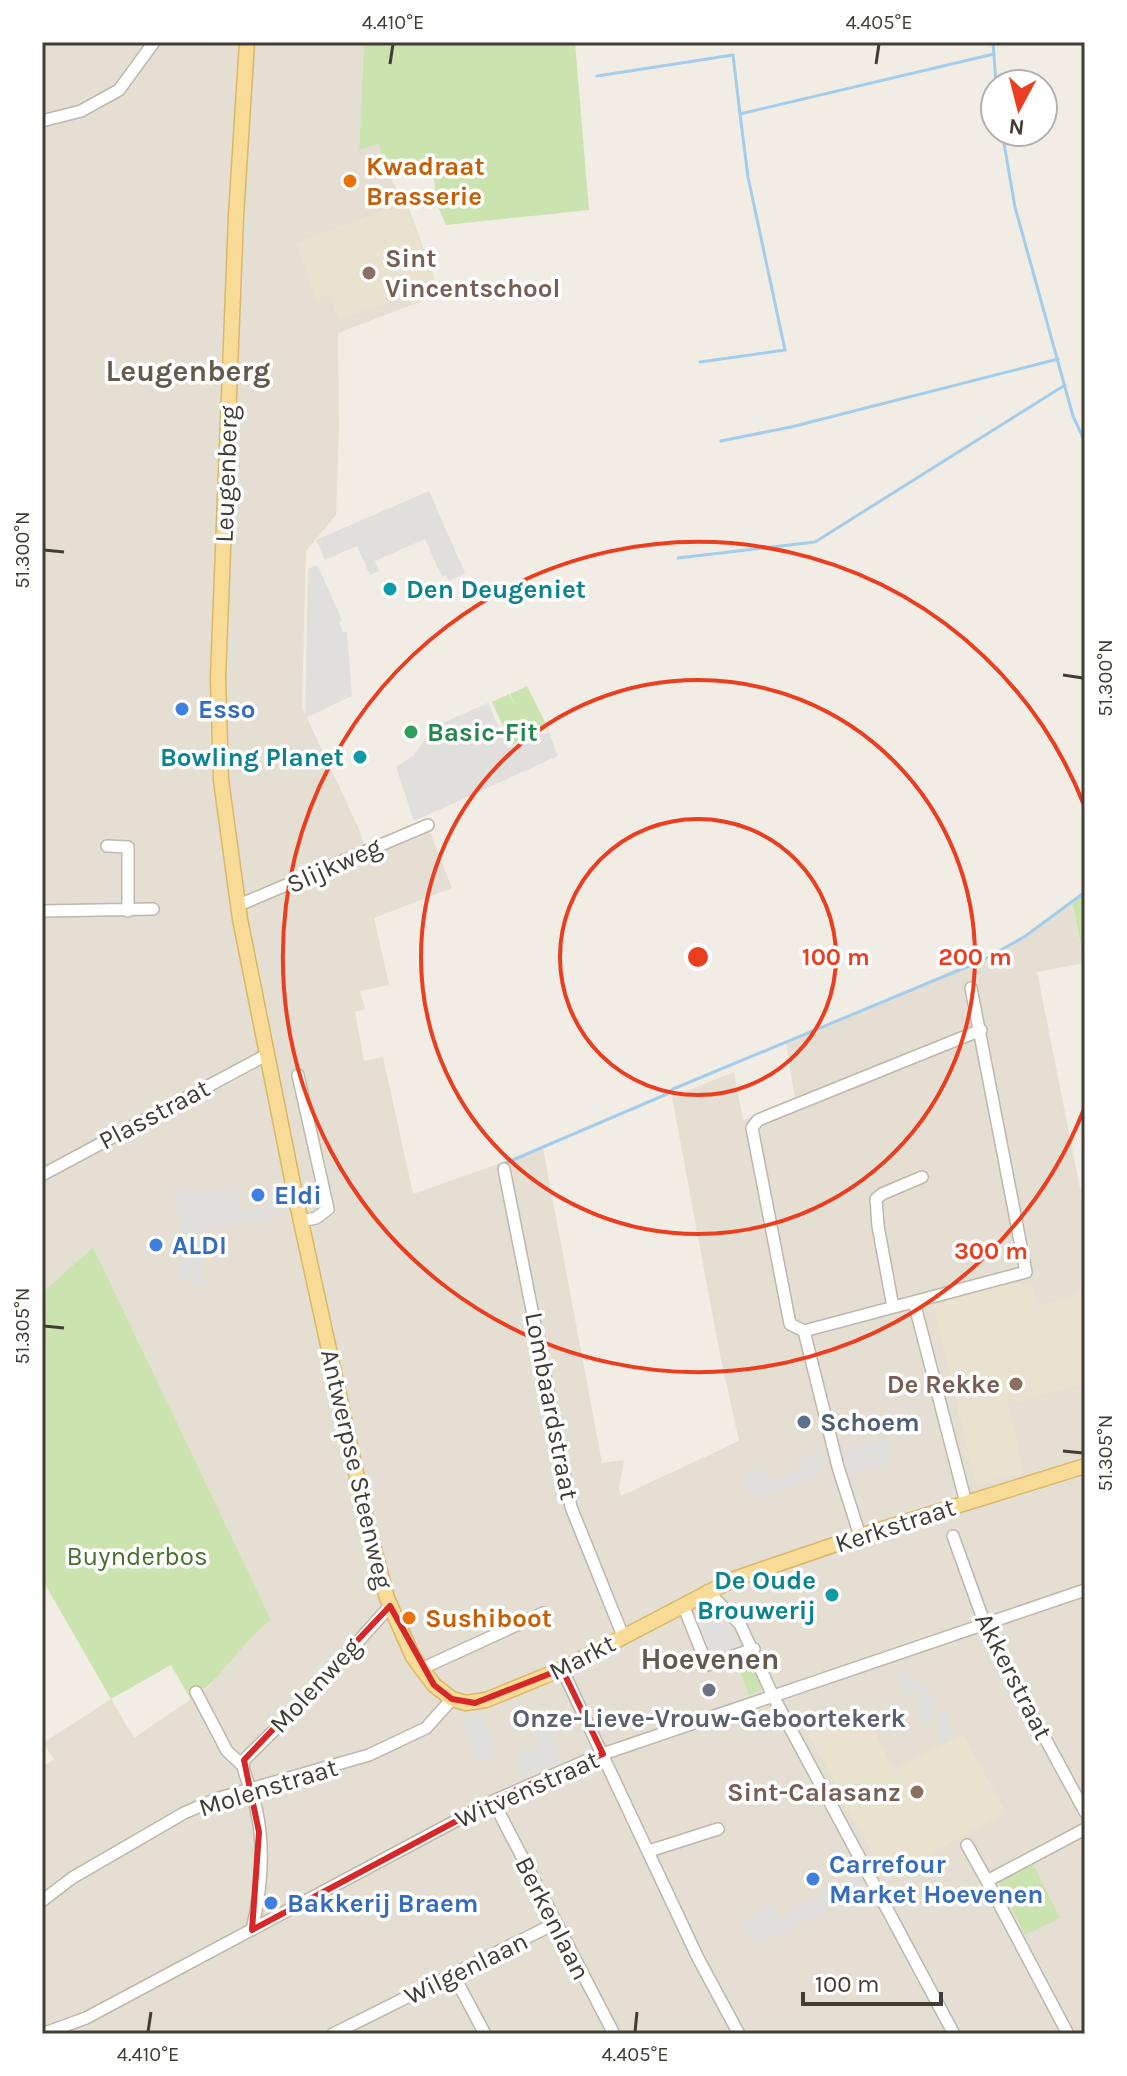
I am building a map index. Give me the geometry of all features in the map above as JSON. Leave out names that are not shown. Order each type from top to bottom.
[{"type":"main road","name":"Leugenberg","points":[[247,42],[236,224],[218,678],[221,780],[239,905],[268,1054]]},
{"type":"main road","name":"Antwerpse Steenweg","points":[[268,1054],[367,1523],[390,1606],[421,1669],[442,1693],[452,1699]]},
{"type":"main road","name":"Kerkstraat","points":[[707,1591],[860,1536],[1085,1466]]},
{"type":"main road","name":"Markt","points":[[452,1699],[466,1703],[486,1700],[562,1669],[707,1591]]},
{"type":"street","points":[[42,121],[81,111],[119,90],[154,42]]},
{"type":"street","name":"Slijkweg","points":[[239,905],[428,825]]},
{"type":"street","points":[[107,846],[128,847],[128,911]]},
{"type":"street","points":[[42,911],[153,909]]},
{"type":"street","points":[[971,988],[981,1030],[1026,1272],[804,1331],[790,1324],[752,1128],[754,1124],[981,1030]]},
{"type":"street","name":"Plasstraat","points":[[42,1175],[268,1054]]},
{"type":"street","points":[[298,1075],[328,1209],[316,1218],[301,1221]]},
{"type":"street","name":"Lombaardstraat","points":[[504,1169],[571,1507],[623,1636]]},
{"type":"street","points":[[893,1307],[876,1199],[922,1177]]},
{"type":"street","points":[[914,1302],[966,1503]]},
{"type":"street","points":[[804,1331],[838,1467],[860,1536]]},
{"type":"street","name":"Akkerstraat","points":[[953,1536],[985,1624],[1085,1812]]},
{"type":"street","name":"Witvenstraat","points":[[42,2034],[86,2018],[537,1780],[603,1754],[1085,1590]]},
{"type":"street","points":[[707,1591],[740,1624],[754,1649],[773,1696],[954,2034]]},
{"type":"street","points":[[683,1605],[707,1665],[754,1649]]},
{"type":"street","name":"Molenweg","points":[[243,1766],[244,1760],[310,1695],[390,1606]]},
{"type":"street","points":[[421,1669],[543,1613]]},
{"type":"street","points":[[562,1669],[698,1958],[739,2034]]},
{"type":"street","points":[[196,1692],[227,1751],[243,1766],[257,1813],[260,1878],[252,1930]]},
{"type":"street","name":"Molenstraat","points":[[42,1901],[72,1878],[184,1813],[250,1788],[369,1755],[426,1728],[452,1699]]},
{"type":"street","name":"Berkenlaan","points":[[493,1801],[614,2034]]},
{"type":"street","points":[[649,1851],[718,1829]]},
{"type":"street","points":[[987,1881],[1085,1829]]},
{"type":"street","points":[[967,1845],[1068,2034]]},
{"type":"street","name":"Wilgenlaan","points":[[333,2034],[556,1923]]},
{"type":"street","points":[[453,1974],[485,2034]]},
{"type":"highlighted area","points":[[390,1606],[434,1685],[452,1699],[475,1703],[562,1669],[603,1754],[511,1792],[252,1930],[259,1832],[244,1760]]},
{"type":"shaded area","points":[[42,42],[364,42],[359,149],[378,144],[391,179],[410,211],[440,294],[338,333],[336,515],[306,551],[302,707],[359,829],[367,855],[430,832],[452,888],[374,918],[389,985],[360,991],[365,1009],[355,1012],[364,1061],[383,1057],[413,1194],[543,1148],[602,1463],[624,1460],[619,1488],[621,1496],[739,1441],[672,1097],[734,1072],[743,1120],[795,1100],[786,1042],[992,954],[1031,932],[1072,902],[1084,963],[1037,972],[1085,1213],[1085,2034],[42,2034],[42,1767],[54,1759],[43,1743],[111,1699],[134,1738],[206,1689],[252,1635],[270,1620],[93,1247],[42,1293]]},
{"type":"shaded area","name":"Sint Vincentschool","points":[[405,202],[440,294],[412,305],[407,296],[339,320],[330,294],[316,300],[296,243]]},
{"type":"shaded area","points":[[429,491],[465,573],[449,581],[446,575],[442,577],[425,539],[375,561],[379,571],[370,575],[357,546],[325,560],[316,540]]},
{"type":"shaded area","points":[[318,566],[342,620],[339,623],[343,632],[347,632],[352,696],[305,718],[308,569]]},
{"type":"shaded area","points":[[488,703],[508,748],[549,732],[558,756],[414,821],[396,767],[413,756],[429,729]]},
{"type":"shaded area","points":[[236,1185],[242,1211],[278,1203],[280,1215],[197,1231],[207,1281],[195,1286],[193,1277],[182,1279],[174,1241],[185,1239],[172,1192],[184,1189],[186,1195]]},
{"type":"shaded area","name":"De Rekke","points":[[1018,1282],[1022,1286],[1031,1284],[1038,1306],[1085,1289],[1085,1383],[1014,1403],[1013,1399],[1007,1400],[1024,1472],[976,1484],[933,1305]]},
{"type":"shaded area","points":[[885,1439],[892,1460],[850,1475],[842,1452]]},
{"type":"shaded area","points":[[822,1449],[826,1461],[818,1464],[821,1475],[756,1499],[754,1493],[747,1495],[742,1482],[748,1480],[747,1473],[765,1467],[770,1479],[800,1469],[797,1457]]},
{"type":"shaded area","points":[[692,1615],[709,1615],[722,1620],[731,1628],[741,1650],[713,1660]]},
{"type":"shaded area","points":[[906,1669],[911,1681],[922,1680],[938,1701],[923,1703],[935,1714],[947,1714],[950,1737],[939,1742],[936,1715],[931,1716],[928,1725],[916,1712],[920,1700],[914,1691],[907,1698],[898,1678]]},
{"type":"shaded area","name":"Sint-Calasanz","points":[[863,1707],[894,1770],[963,1734],[1006,1813],[886,1878],[808,1733]]},
{"type":"shaded area","points":[[544,1709],[562,1762],[523,1777],[516,1760],[517,1754],[541,1744],[530,1714]]},
{"type":"shaded area","points":[[480,1711],[496,1755],[480,1762],[460,1720]]},
{"type":"shaded area","points":[[858,1875],[867,1891],[757,1945],[744,1919],[771,1906],[776,1917]]},
{"type":"green space","points":[[364,42],[575,42],[589,210],[446,225],[436,201],[433,176],[427,167],[405,166],[391,179],[378,144],[359,150]]},
{"type":"green space","points":[[527,686],[548,728],[512,745],[492,702],[509,694],[516,707],[510,694]]},
{"type":"green space","points":[[1085,891],[1085,965],[1072,902]]},
{"type":"green space","name":"Buynderbos","points":[[93,1247],[271,1620],[191,1700],[171,1665],[111,1699],[42,1579],[42,1293]]},
{"type":"green space","points":[[746,1658],[762,1690],[749,1695],[736,1661]]},
{"type":"green space","points":[[1033,1864],[1060,1918],[1025,1935],[998,1881]]},
{"type":"waterway","points":[[993,42],[995,68]]},
{"type":"waterway","points":[[597,76],[733,55],[740,114],[994,54]]},
{"type":"waterway","points":[[700,362],[785,350],[748,177],[740,114]]},
{"type":"waterway","points":[[1005,148],[1015,207],[1073,416],[1085,442]]},
{"type":"waterway","points":[[721,441],[791,427],[1058,359]]},
{"type":"waterway","points":[[678,558],[815,542],[1065,385]]},
{"type":"waterway","name":"De Rekke","points":[[501,1165],[673,1089],[981,961],[1024,937],[1085,892]]},
{"type":"place","name":"Kwadraat Brasserie","points":[[350,181]]},
{"type":"place","name":"Sint Vincentschool","points":[[369,273]]},
{"type":"place","name":"Den Deugeniet","points":[[390,589]]},
{"type":"place","name":"Esso","points":[[182,709]]},
{"type":"place","name":"Basic-Fit","points":[[411,732]]},
{"type":"place","name":"Bowling Planet","points":[[360,757]]},
{"type":"place","name":"Eldi","points":[[258,1195]]},
{"type":"place","name":"ALDI","points":[[156,1245]]},
{"type":"place","name":"De Rekke","points":[[1016,1384]]},
{"type":"place","name":"Schoem","points":[[804,1422]]},
{"type":"place","name":"De Oude Brouwerij","points":[[832,1595]]},
{"type":"place","name":"Sushiboot","points":[[409,1618]]},
{"type":"place","name":"Onze-Lieve-Vrouw-Geboortekerk","points":[[709,1690]]},
{"type":"place","name":"Sint-Calasanz","points":[[917,1792]]},
{"type":"place","name":"Carrefour Market Hoevenen","points":[[813,1879]]},
{"type":"place","name":"Bakkerij Braem","points":[[271,1903]]},
{"type":"district","name":"Leugenberg","points":[[188,371]]},
{"type":"district","name":"Hoevenen","points":[[710,1659]]}]
